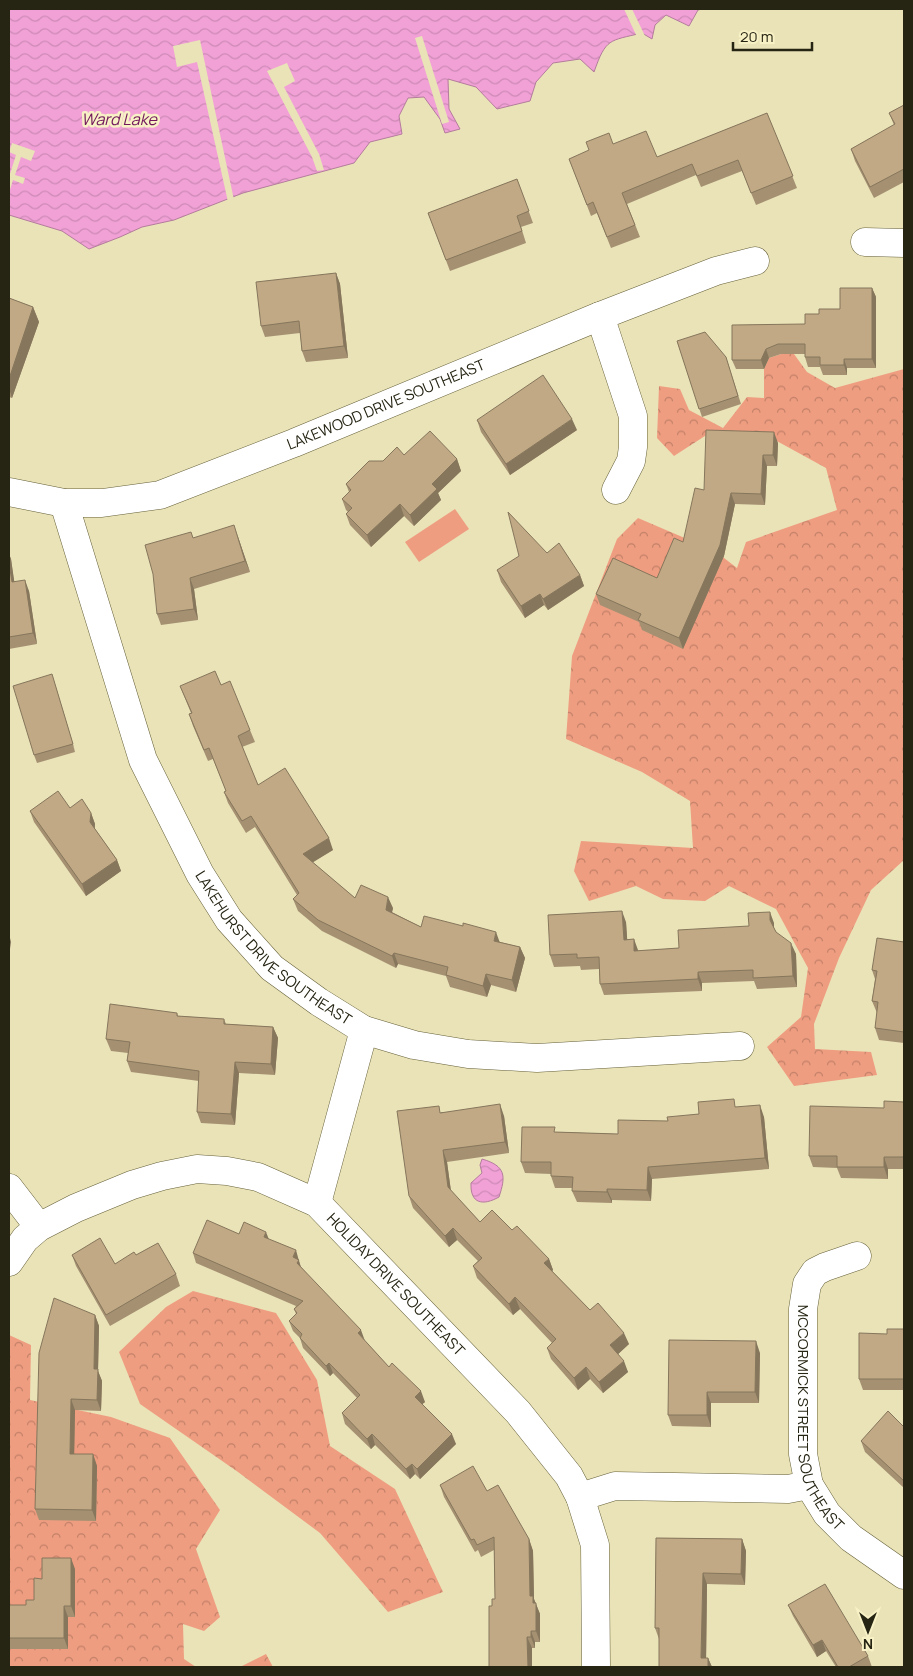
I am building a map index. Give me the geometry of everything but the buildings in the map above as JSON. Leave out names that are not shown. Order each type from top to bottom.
[{"type":"street","points":[[864,242],[904,242]]},
{"type":"street","name":"LAKEWOOD DRIVE SOUTHEAST","points":[[9,492],[64,503],[102,503],[160,495],[303,439],[600,316],[716,271],[755,261]]},
{"type":"street","points":[[600,316],[633,416],[631,462],[616,490]]},
{"type":"street","name":"LAKEHURST DRIVE SOUTHEAST","points":[[64,503],[144,760],[200,874],[230,920],[272,968],[319,1002],[364,1030],[414,1045],[468,1054],[536,1058],[740,1046]]},
{"type":"street","points":[[317,1203],[364,1030]]},
{"type":"street","name":"HOLIDAY DRIVE SOUTHEAST","points":[[9,1262],[26,1239],[39,1227],[76,1208],[132,1185],[162,1176],[197,1169],[227,1171],[258,1177],[317,1203],[518,1412],[568,1476],[580,1497],[595,1545],[596,1667]]},
{"type":"street","points":[[9,1188],[39,1227]]},
{"type":"street","name":"MCCORMICK STREET SOUTHEAST","points":[[857,1256],[815,1272],[807,1284],[803,1309],[803,1454],[809,1485],[827,1514],[850,1538],[904,1575]]},
{"type":"street","points":[[580,1497],[615,1486],[788,1489],[809,1485]]},
{"type":"green space","points":[[781,354],[794,354],[807,372],[835,388],[904,369],[904,860],[871,890],[839,958],[814,1024],[815,1049],[871,1052],[877,1075],[794,1086],[767,1047],[801,1017],[808,968],[776,909],[729,886],[705,901],[663,899],[636,886],[589,901],[574,871],[581,841],[693,848],[690,801],[642,772],[566,739],[572,656],[617,539],[638,518],[715,551],[737,568],[746,542],[837,510],[826,468],[764,434],[708,434],[674,456],[657,438],[659,386],[680,389],[689,410],[723,428],[747,397],[764,398],[764,369],[769,358]]},
{"type":"green space","points":[[455,509],[469,529],[419,562],[405,542]]},
{"type":"green space","points":[[193,1291],[276,1313],[317,1380],[330,1446],[395,1489],[443,1592],[388,1612],[320,1533],[238,1472],[140,1404],[119,1352],[166,1307]]},
{"type":"green space","points":[[9,1335],[31,1345],[30,1400],[111,1417],[170,1438],[220,1510],[196,1549],[220,1617],[204,1631],[183,1624],[184,1659],[196,1667],[9,1667]]},
{"type":"green space","points":[[266,1654],[273,1667],[240,1667]]},
{"type":"water","name":"Ward Lake","points":[[9,9],[702,9],[698,10],[689,26],[666,15],[655,25],[652,39],[642,33],[615,40],[602,53],[594,72],[580,59],[553,63],[536,82],[530,101],[497,109],[476,87],[448,79],[449,109],[460,129],[445,133],[440,119],[424,97],[408,98],[399,116],[402,134],[370,142],[354,163],[243,193],[174,220],[142,227],[89,249],[62,231],[9,215]]},
{"type":"water","points":[[482,1159],[496,1165],[500,1169],[503,1178],[499,1197],[488,1202],[475,1199],[471,1190],[471,1183],[482,1173],[480,1165]]},
{"type":"pier","points":[[624,9],[632,9],[646,38],[642,36],[637,37]]},
{"type":"pier","points":[[422,36],[449,122],[442,124],[415,38]]},
{"type":"pier","points":[[200,40],[234,200],[228,202],[197,62],[177,67],[173,46]]},
{"type":"pier","points":[[287,63],[295,81],[284,87],[319,154],[324,170],[317,171],[312,157],[267,71]]},
{"type":"pier","points":[[12,143],[35,151],[31,161],[21,157],[15,175],[25,178],[23,184],[13,180],[9,193],[9,177],[16,155],[9,152]]}]
